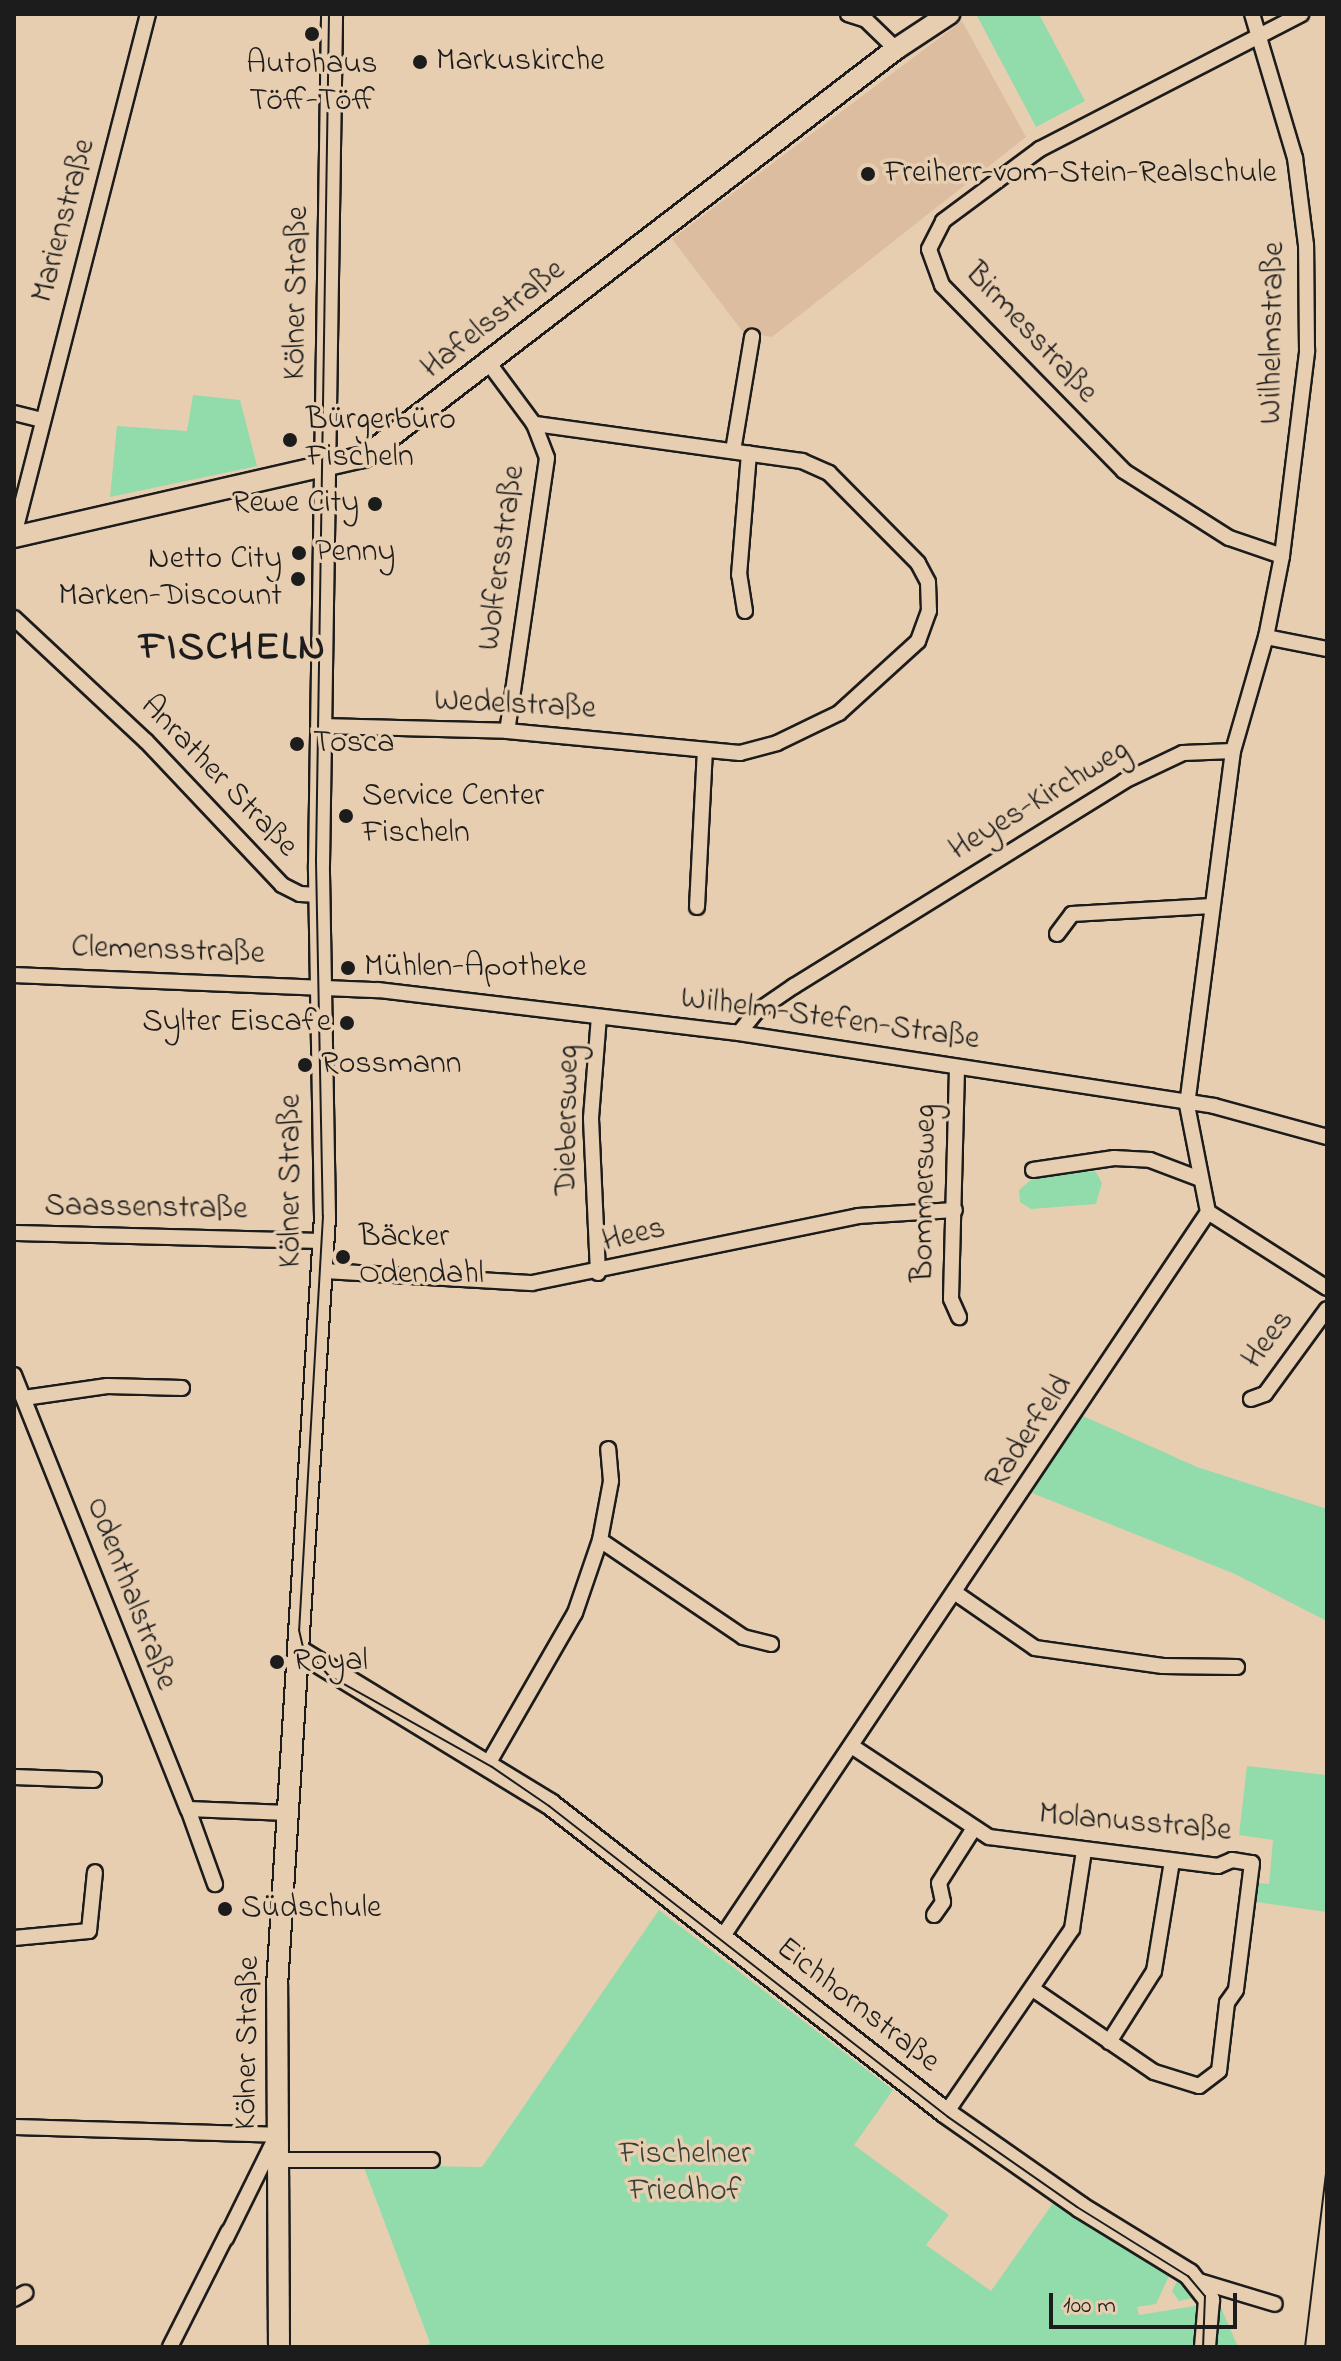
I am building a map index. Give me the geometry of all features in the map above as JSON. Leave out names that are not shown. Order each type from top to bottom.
[{"type":"main road","name":"Kölner Straße","points":[[279,2347],[277,1986],[301,1652],[324,1241],[319,895],[332,14]]},
{"type":"main road","name":"Hafelsstraße","points":[[14,536],[326,466],[376,450],[896,49],[949,14]]},
{"type":"main road","name":"Eichhornstraße","points":[[301,1652],[488,1764],[571,1819],[946,2113],[1080,2207],[1199,2281]]},
{"type":"main road","points":[[298,1690],[312,1674],[336,1672]]},
{"type":"main road","points":[[1199,2281],[1209,2300],[1205,2347]]},
{"type":"street","name":"Marienstraße","points":[[14,536],[148,14]]},
{"type":"street","points":[[848,14],[866,20],[896,49]]},
{"type":"street","name":"Wilhelmstraße","points":[[1252,14],[1262,33],[1295,158],[1308,280],[1300,439],[1266,637]]},
{"type":"street","points":[[1262,33],[1301,14]]},
{"type":"street","name":"Birmesstraße","points":[[1262,33],[1040,149],[943,221],[929,249],[942,285],[1124,471],[1229,538],[1282,556]]},
{"type":"street","points":[[733,451],[752,337]]},
{"type":"street","name":"Wolfersstraße","points":[[488,362],[534,424],[546,448],[546,476],[507,731]]},
{"type":"street","points":[[14,413],[43,420]]},
{"type":"street","name":"Wedelstraße","points":[[321,726],[507,731],[705,751],[766,748],[839,713],[918,641],[929,611],[928,582],[918,563],[850,490],[802,461],[534,424]]},
{"type":"street","points":[[745,611],[739,575],[749,453]]},
{"type":"street","name":"Anrather Straße","points":[[14,618],[146,741],[282,885],[300,894],[319,895]]},
{"type":"street","points":[[1208,1212],[1187,1105],[1233,751],[1266,637],[1327,649]]},
{"type":"street","points":[[697,907],[705,751]]},
{"type":"street","name":"Heyes-Kirchweg","points":[[739,1033],[756,1012],[794,986],[1124,781],[1183,753],[1233,751]]},
{"type":"street","points":[[1057,934],[1072,914],[1212,906]]},
{"type":"street","name":"Clemensstraße","points":[[14,975],[321,986]]},
{"type":"street","name":"Wilhelm-Stefen-Straße","points":[[321,986],[739,1033],[1187,1105],[1214,1106],[1327,1137]]},
{"type":"street","name":"Diebersweg","points":[[598,1273],[591,1118],[599,1017]]},
{"type":"street","name":"Bommersweg","points":[[957,1069],[951,1299],[959,1317]]},
{"type":"street","points":[[1033,1170],[1114,1158],[1150,1160],[1200,1179]]},
{"type":"street","name":"Hees","points":[[323,1271],[532,1283],[598,1273],[858,1216],[955,1210]]},
{"type":"street","name":"Hees","points":[[1208,1212],[1327,1288]]},
{"type":"street","name":"Raderfeld","points":[[721,1939],[957,1594],[1208,1212]]},
{"type":"street","name":"Saassenstraße","points":[[14,1233],[324,1241]]},
{"type":"street","name":"Hees","points":[[1251,1399],[1265,1394],[1327,1309]]},
{"type":"street","name":"Odenthalstraße","points":[[182,1388],[18,1387],[188,1809],[215,1884]]},
{"type":"street","points":[[488,1764],[563,1640],[600,1540],[611,1481],[608,1449]]},
{"type":"street","points":[[600,1540],[743,1637],[771,1644]]},
{"type":"street","points":[[957,1594],[1035,1648],[1163,1666],[1237,1667]]},
{"type":"street","name":"Molanusstraße","points":[[853,1747],[989,1837],[1218,1866],[1232,1860],[1252,1863],[1219,2071],[1199,2086],[1154,2072],[1109,2042]]},
{"type":"street","points":[[14,1777],[94,1780]]},
{"type":"street","points":[[188,1809],[288,1813]]},
{"type":"street","points":[[934,1915],[943,1902],[939,1883],[974,1828]]},
{"type":"street","points":[[946,2113],[1072,1929],[1084,1851]]},
{"type":"street","points":[[1033,1989],[1109,2042],[1154,1971],[1172,1861]]},
{"type":"street","points":[[14,1938],[89,1931],[95,1872]]},
{"type":"street","points":[[14,2127],[277,2135],[170,2347]]},
{"type":"street","points":[[278,2160],[432,2160]]},
{"type":"street","name":"Eichhornstraße","points":[[1199,2281],[1275,2304]]},
{"type":"shaded area","name":"Freiherr-vom-Stein-Realschule","points":[[962,21],[1026,137],[772,337],[743,332],[672,239]]},
{"type":"green space","points":[[976,14],[1039,14],[1085,101],[1036,127]]},
{"type":"green space","points":[[193,395],[240,400],[257,466],[110,497],[117,426],[187,431]]},
{"type":"green space","points":[[1096,1172],[1102,1183],[1096,1204],[1031,1209],[1020,1202],[1019,1190],[1032,1179]]},
{"type":"green space","points":[[1081,1415],[1197,1467],[1327,1509],[1327,1621],[1235,1574],[1032,1493]]},
{"type":"green space","points":[[1247,1766],[1326,1775],[1327,1912],[1256,1902],[1258,1883],[1269,1884],[1273,1840],[1239,1835]]},
{"type":"green space","name":"Fischelner Friedhof","points":[[659,1910],[893,2090],[854,2145],[949,2215],[926,2245],[991,2291],[1053,2203],[1169,2276],[1156,2304],[1137,2307],[1139,2315],[1200,2305],[1194,2347],[423,2347],[430,2343],[363,2165],[482,2167]]},
{"type":"green space","points":[[1178,2279],[1187,2286],[1193,2298],[1179,2301],[1172,2291]]},
{"type":"green space","points":[[1219,2303],[1238,2347],[1211,2347]]},
{"type":"tram line","points":[[329,14],[316,861],[323,1216],[299,1630],[303,1647],[328,1675],[492,1767],[549,1806],[948,2117],[1077,2207],[1188,2276],[1205,2296],[1203,2347]]},
{"type":"tram line","points":[[1305,2347],[1327,2165]]},
{"type":"place","name":"Autohaus Töff-Töff","points":[[312,34]]},
{"type":"place","name":"Markuskirche","points":[[420,62]]},
{"type":"place","name":"Freiherr-vom-Stein-Realschule","points":[[868,174]]},
{"type":"place","name":"Bürgerbüro Fischeln","points":[[290,440]]},
{"type":"place","name":"Rewe City","points":[[375,504]]},
{"type":"place","name":"Penny","points":[[299,553]]},
{"type":"place","name":"Netto City Marken-Discount","points":[[298,579]]},
{"type":"place","name":"Tosca","points":[[297,744]]},
{"type":"place","name":"Service Center Fischeln","points":[[346,816]]},
{"type":"place","name":"Mühlen-Apotheke","points":[[348,968]]},
{"type":"place","name":"Sylter Eiscafe","points":[[347,1023]]},
{"type":"place","name":"Rossmann","points":[[305,1065]]},
{"type":"place","name":"Bäcker Odendahl","points":[[343,1257]]},
{"type":"place","name":"Royal","points":[[277,1662]]},
{"type":"place","name":"Südschule","points":[[225,1909]]},
{"type":"district","name":"FISCHELN","points":[[233,649]]}]
